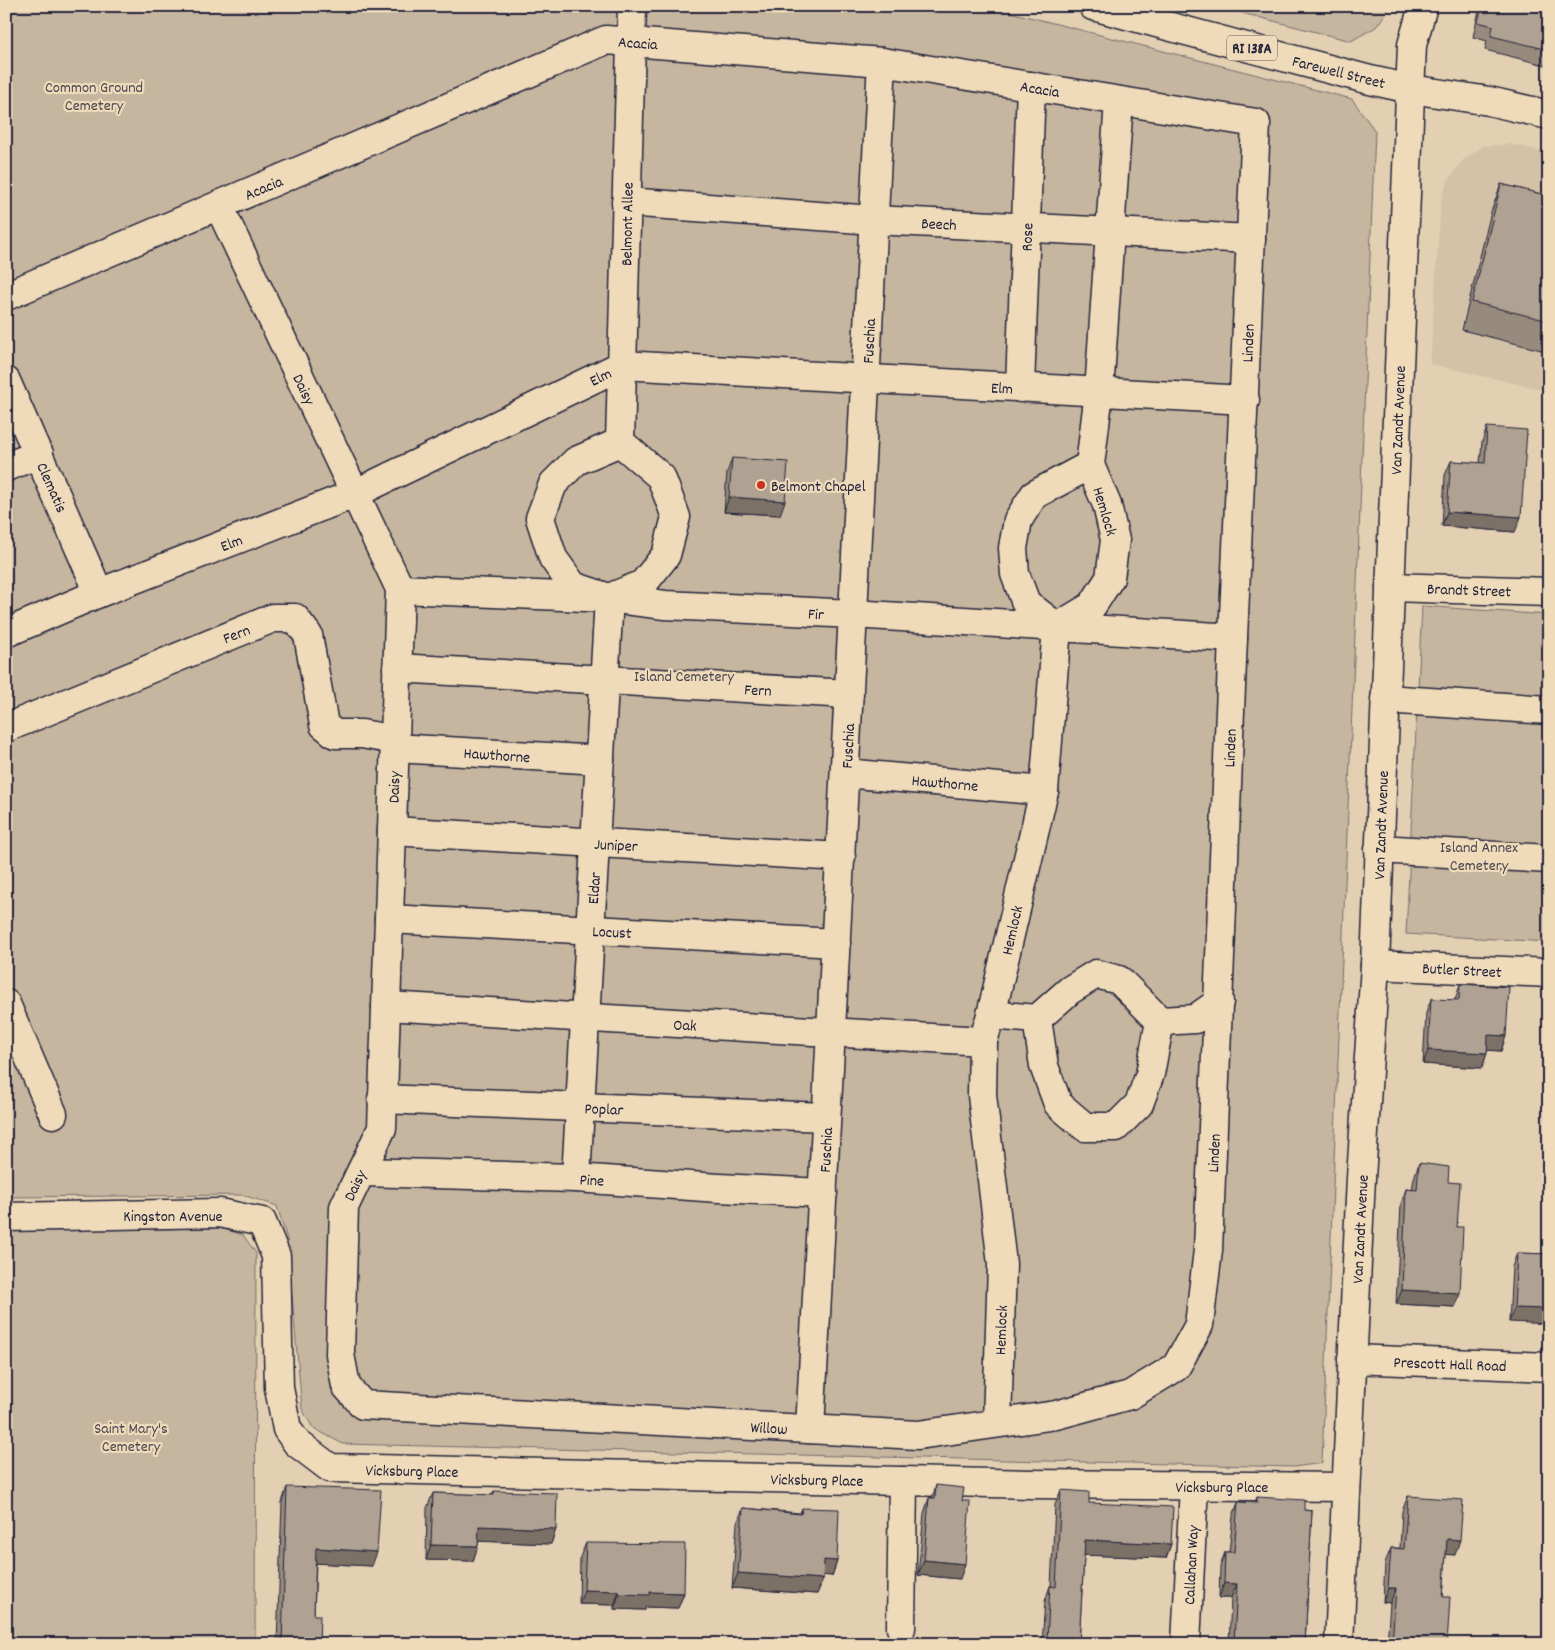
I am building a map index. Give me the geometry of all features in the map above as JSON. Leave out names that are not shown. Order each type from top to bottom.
[{"type":"street","name":"Belmont Allee","points":[[620,442],[632,6]]},
{"type":"street","name":"Farewell Street","points":[[1093,6],[1364,78],[1411,88]]},
{"type":"street","name":"Van Zandt Avenue","points":[[1339,1644],[1352,1359],[1375,965],[1412,45],[1423,6]]},
{"type":"street","name":"Acacia","points":[[6,296],[606,40],[882,62],[1256,123]]},
{"type":"street","name":"Fuschia","points":[[810,1429],[882,62]]},
{"type":"street","name":"Rose","points":[[1020,388],[1031,86]]},
{"type":"street","name":"RI 138A","points":[[1411,88],[1489,101],[1549,114]]},
{"type":"street","name":"Hemlock","points":[[1057,627],[1092,606],[1110,578],[1115,540],[1107,505],[1090,465],[1099,392],[1119,101]]},
{"type":"street","name":"Linden","points":[[1176,1367],[1199,1325],[1208,1250],[1256,123]]},
{"type":"street","name":"Beech","points":[[626,202],[874,220],[1251,239]]},
{"type":"street","name":"Daisy","points":[[219,206],[400,589],[382,1128],[344,1206],[340,1354],[346,1386],[355,1395]]},
{"type":"street","name":"Elm","points":[[6,632],[100,593],[354,494],[622,365],[1245,400]]},
{"type":"street","name":"Clematis","points":[[6,381],[100,593]]},
{"type":"street","points":[[620,442],[660,477],[676,517],[666,556],[643,584],[609,598],[573,586],[554,558],[540,518],[553,484],[576,461],[620,442]]},
{"type":"street","points":[[6,467],[39,454]]},
{"type":"street","name":"Hemlock","points":[[1057,627],[1026,603],[1015,574],[1013,548],[1018,520],[1034,494],[1090,465]]},
{"type":"street","name":"Brandt Street","points":[[1390,587],[1549,592]]},
{"type":"street","name":"Fir","points":[[400,589],[609,598],[665,605],[854,614],[1233,638]]},
{"type":"street","name":"Eldar","points":[[576,1178],[609,598]]},
{"type":"street","name":"Fern","points":[[6,728],[273,618],[295,618],[308,635],[324,725],[335,734],[362,734],[395,744]]},
{"type":"street","name":"Hemlock","points":[[998,1423],[1002,1264],[982,1096],[983,1041],[991,1015],[1044,791],[1057,627]]},
{"type":"street","name":"Fern","points":[[397,668],[849,694]]},
{"type":"street","points":[[1385,699],[1549,710]]},
{"type":"street","name":"Hawthorne","points":[[395,744],[600,760]]},
{"type":"street","name":"Hawthorne","points":[[845,773],[1044,791]]},
{"type":"street","name":"Juniper","points":[[392,831],[841,857]]},
{"type":"street","points":[[1379,849],[1549,859]]},
{"type":"street","name":"Locust","points":[[388,919],[836,943]]},
{"type":"street","name":"Butler Street","points":[[1375,965],[1549,973]]},
{"type":"street","points":[[991,1015],[1038,1019],[1070,990],[1096,974],[1119,980],[1160,1021],[1195,1019],[1219,1002]]},
{"type":"street","points":[[6,1004],[54,1114]]},
{"type":"street","name":"Oak","points":[[386,1006],[983,1041]]},
{"type":"street","points":[[1038,1019],[1044,1066],[1058,1104],[1085,1127],[1116,1127],[1139,1104],[1150,1074],[1160,1021]]},
{"type":"street","name":"Poplar","points":[[382,1099],[826,1117]]},
{"type":"street","name":"Pine","points":[[361,1172],[576,1178],[823,1193]]},
{"type":"street","name":"Kingston Avenue","points":[[6,1217],[220,1213],[262,1222],[276,1256],[279,1388],[287,1429],[297,1443]]},
{"type":"street","name":"Prescott Hall Road","points":[[1352,1359],[1549,1367]]},
{"type":"street","name":"Willow","points":[[355,1395],[363,1405],[918,1435],[1056,1415],[1130,1395],[1176,1367]]},
{"type":"street","name":"Vicksburg Place","points":[[297,1443],[330,1468],[903,1481],[1346,1487]]},
{"type":"street","points":[[901,1628],[903,1481]]},
{"type":"street","name":"Callahan Way","points":[[1186,1644],[1194,1486]]},
{"type":"shaded area","points":[[1510,144],[1549,153],[1549,391],[1430,364],[1441,200],[1448,180],[1462,161],[1483,146]]},
{"type":"green space","name":"Island Cemetery","points":[[6,6],[986,6],[1352,99],[1375,131],[1322,1463],[1294,1467],[343,1444],[313,1428],[302,1409],[287,1239],[277,1206],[243,1195],[6,1197]]},
{"type":"green space","points":[[1215,6],[1391,6],[1376,27],[1351,41]]},
{"type":"green space","name":"Island Annex Cemetery","points":[[1422,606],[1549,615],[1549,942],[1406,934]]},
{"type":"green space","name":"Saint Mary's Cemetery","points":[[221,1228],[243,1235],[256,1253],[255,1644],[6,1644],[6,1231]]},
{"type":"building","points":[[1482,6],[1549,6],[1549,50],[1491,36],[1493,26],[1478,22]]},
{"type":"building","points":[[1501,184],[1549,196],[1549,321],[1472,302]]},
{"type":"building","points":[[1487,427],[1527,430],[1521,517],[1447,512],[1451,461],[1485,463]]},
{"type":"building","points":[[732,458],[788,462],[785,501],[729,497]]},
{"type":"building","points":[[1460,984],[1509,987],[1506,1036],[1488,1035],[1487,1053],[1428,1050],[1431,999],[1459,1000]]},
{"type":"building","points":[[1419,1163],[1449,1167],[1448,1182],[1460,1183],[1457,1227],[1463,1227],[1460,1293],[1402,1290],[1406,1189],[1417,1190]]},
{"type":"building","points":[[1517,1253],[1549,1254],[1549,1309],[1514,1308]]},
{"type":"building","points":[[936,1485],[964,1488],[962,1501],[970,1501],[965,1564],[924,1560],[929,1498],[935,1498]]},
{"type":"building","points":[[287,1487],[381,1490],[377,1552],[316,1548],[314,1615],[320,1615],[319,1644],[282,1644]]},
{"type":"building","points":[[1061,1490],[1089,1492],[1089,1503],[1173,1507],[1171,1544],[1085,1540],[1079,1642],[1047,1640],[1050,1586],[1056,1587]]},
{"type":"building","points":[[494,1491],[557,1493],[556,1529],[479,1526],[478,1546],[431,1545],[433,1493],[494,1495]]},
{"type":"building","points":[[1408,1496],[1463,1500],[1460,1540],[1447,1539],[1443,1597],[1450,1597],[1447,1644],[1392,1644],[1396,1588],[1388,1588],[1391,1548],[1404,1549]]},
{"type":"building","points":[[1257,1497],[1304,1500],[1304,1510],[1312,1511],[1305,1643],[1247,1644],[1234,1642],[1237,1584],[1224,1583],[1225,1552],[1234,1552],[1238,1502],[1257,1503]]},
{"type":"building","points":[[743,1508],[801,1514],[802,1508],[839,1509],[837,1561],[824,1560],[823,1579],[738,1573]]},
{"type":"building","points":[[586,1543],[685,1544],[684,1593],[650,1592],[650,1595],[619,1594],[619,1591],[584,1590]]},
{"type":"place","name":"Belmont Chapel","points":[[761,485]]},
{"type":"park label","name":"Common Ground Cemetery","points":[[94,95]]}]
